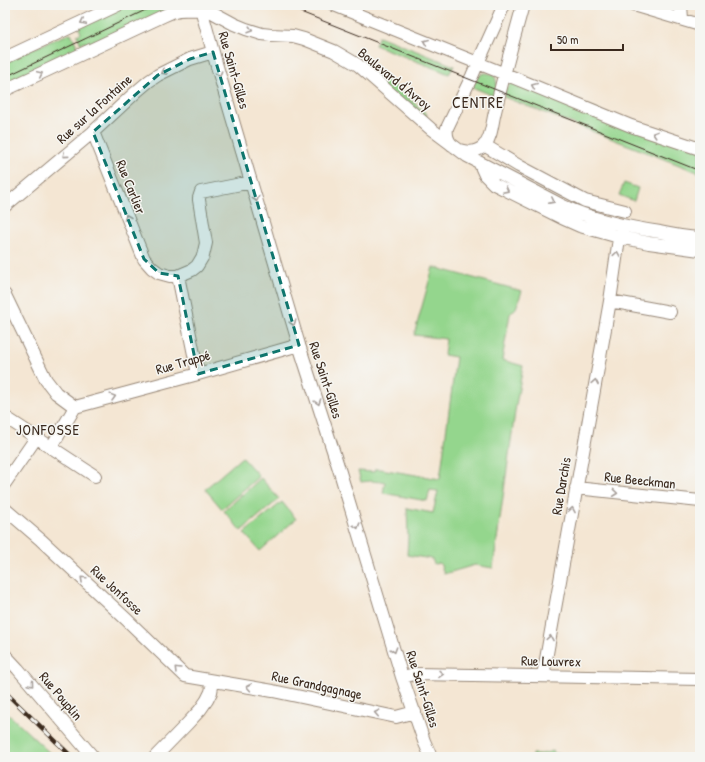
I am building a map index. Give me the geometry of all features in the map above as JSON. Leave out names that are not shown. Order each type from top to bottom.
[{"type":"street","points":[[5,58],[118,5]]},
{"type":"street","points":[[334,5],[631,126],[700,149]]},
{"type":"street","points":[[504,5],[447,128],[446,133],[450,143],[456,149],[464,152],[475,151],[484,145],[489,138],[522,5]]},
{"type":"street","points":[[633,5],[700,24]]},
{"type":"street","points":[[681,5],[682,19]]},
{"type":"street","name":"Rue Saint-Gilles","points":[[201,7],[299,345],[339,469],[402,677],[430,757]]},
{"type":"street","name":"Boulevard d'Avroy","points":[[5,90],[163,16],[180,10],[201,7],[246,29],[271,35],[304,38],[334,51],[358,65],[456,149],[480,164],[575,212],[622,225],[700,238]]},
{"type":"street","name":"Rue sur la Fontaine","points":[[5,206],[93,132],[149,81],[190,59],[213,52]]},
{"type":"street","name":"Rue Carlier","points":[[93,132],[144,259],[159,273],[170,276],[178,276]]},
{"type":"street","points":[[484,145],[519,166],[585,201],[625,211]]},
{"type":"street","name":"Boulevard d'Avroy","points":[[480,164],[485,175],[494,184],[580,226],[619,237],[700,250]]},
{"type":"street","points":[[198,374],[178,276],[192,270],[197,266],[205,250],[206,243],[198,200],[201,192],[251,182]]},
{"type":"street","name":"Rue Darchis","points":[[543,676],[610,302],[622,225]]},
{"type":"street","points":[[5,295],[46,380],[56,393],[75,407],[51,448]]},
{"type":"street","points":[[610,302],[670,312]]},
{"type":"street","name":"Rue Trappé","points":[[75,407],[299,345]]},
{"type":"street","points":[[5,417],[95,476]]},
{"type":"street","points":[[5,483],[36,438]]},
{"type":"street","name":"Rue Beeckman","points":[[576,488],[700,501]]},
{"type":"street","name":"Rue Jonfosse","points":[[5,509],[41,540],[114,608],[184,676],[213,681]]},
{"type":"street","name":"Rue Pouplin","points":[[5,655],[23,674],[93,757]]},
{"type":"street","name":"Rue Louvrex","points":[[402,677],[415,674],[700,679]]},
{"type":"street","points":[[155,757],[200,710],[211,692],[213,681]]},
{"type":"street","name":"Rue Grandgagnage","points":[[213,681],[274,691],[396,716],[415,712]]},
{"type":"highlighted area","points":[[213,52],[299,345],[198,374],[178,276],[159,273],[144,259],[93,132],[158,75],[190,59]]},
{"type":"green space","points":[[120,5],[181,5],[88,49],[85,42],[81,44],[77,35],[81,33],[78,25]]},
{"type":"green space","points":[[71,33],[78,48],[82,47],[84,51],[5,88],[5,60]]},
{"type":"green space","points":[[379,36],[454,66],[449,74],[375,45]]},
{"type":"green space","points":[[323,40],[378,72],[427,114],[423,122],[358,65],[321,45]]},
{"type":"green space","points":[[484,73],[495,77],[496,88],[494,96],[472,87],[478,76]]},
{"type":"green space","points":[[516,79],[700,150],[700,173],[504,97],[506,88]]},
{"type":"green space","points":[[624,183],[638,188],[634,201],[619,195]]},
{"type":"green space","points":[[433,267],[522,291],[516,308],[510,314],[502,360],[523,366],[493,568],[475,565],[444,574],[440,563],[434,564],[432,559],[407,555],[407,508],[433,513],[438,491],[430,490],[427,501],[383,493],[385,482],[361,482],[358,471],[374,472],[375,469],[380,469],[440,479],[456,357],[444,355],[446,339],[414,335]]},
{"type":"green space","points":[[242,457],[259,476],[222,509],[205,489]]},
{"type":"green space","points":[[261,478],[279,499],[241,531],[224,511]]},
{"type":"green space","points":[[282,502],[296,519],[260,551],[244,533]]},
{"type":"green space","points":[[5,711],[54,757],[5,757]]},
{"type":"green space","points":[[553,751],[556,754],[560,754],[562,757],[532,757],[532,754],[542,754]]},
{"type":"tram line","points":[[5,77],[156,5]]},
{"type":"tram line","points":[[283,5],[700,171]]},
{"type":"railway","points":[[5,692],[72,757]]},
{"type":"district","name":"CENTRE","points":[[478,102]]},
{"type":"district","name":"JONFOSSE","points":[[48,430]]}]
